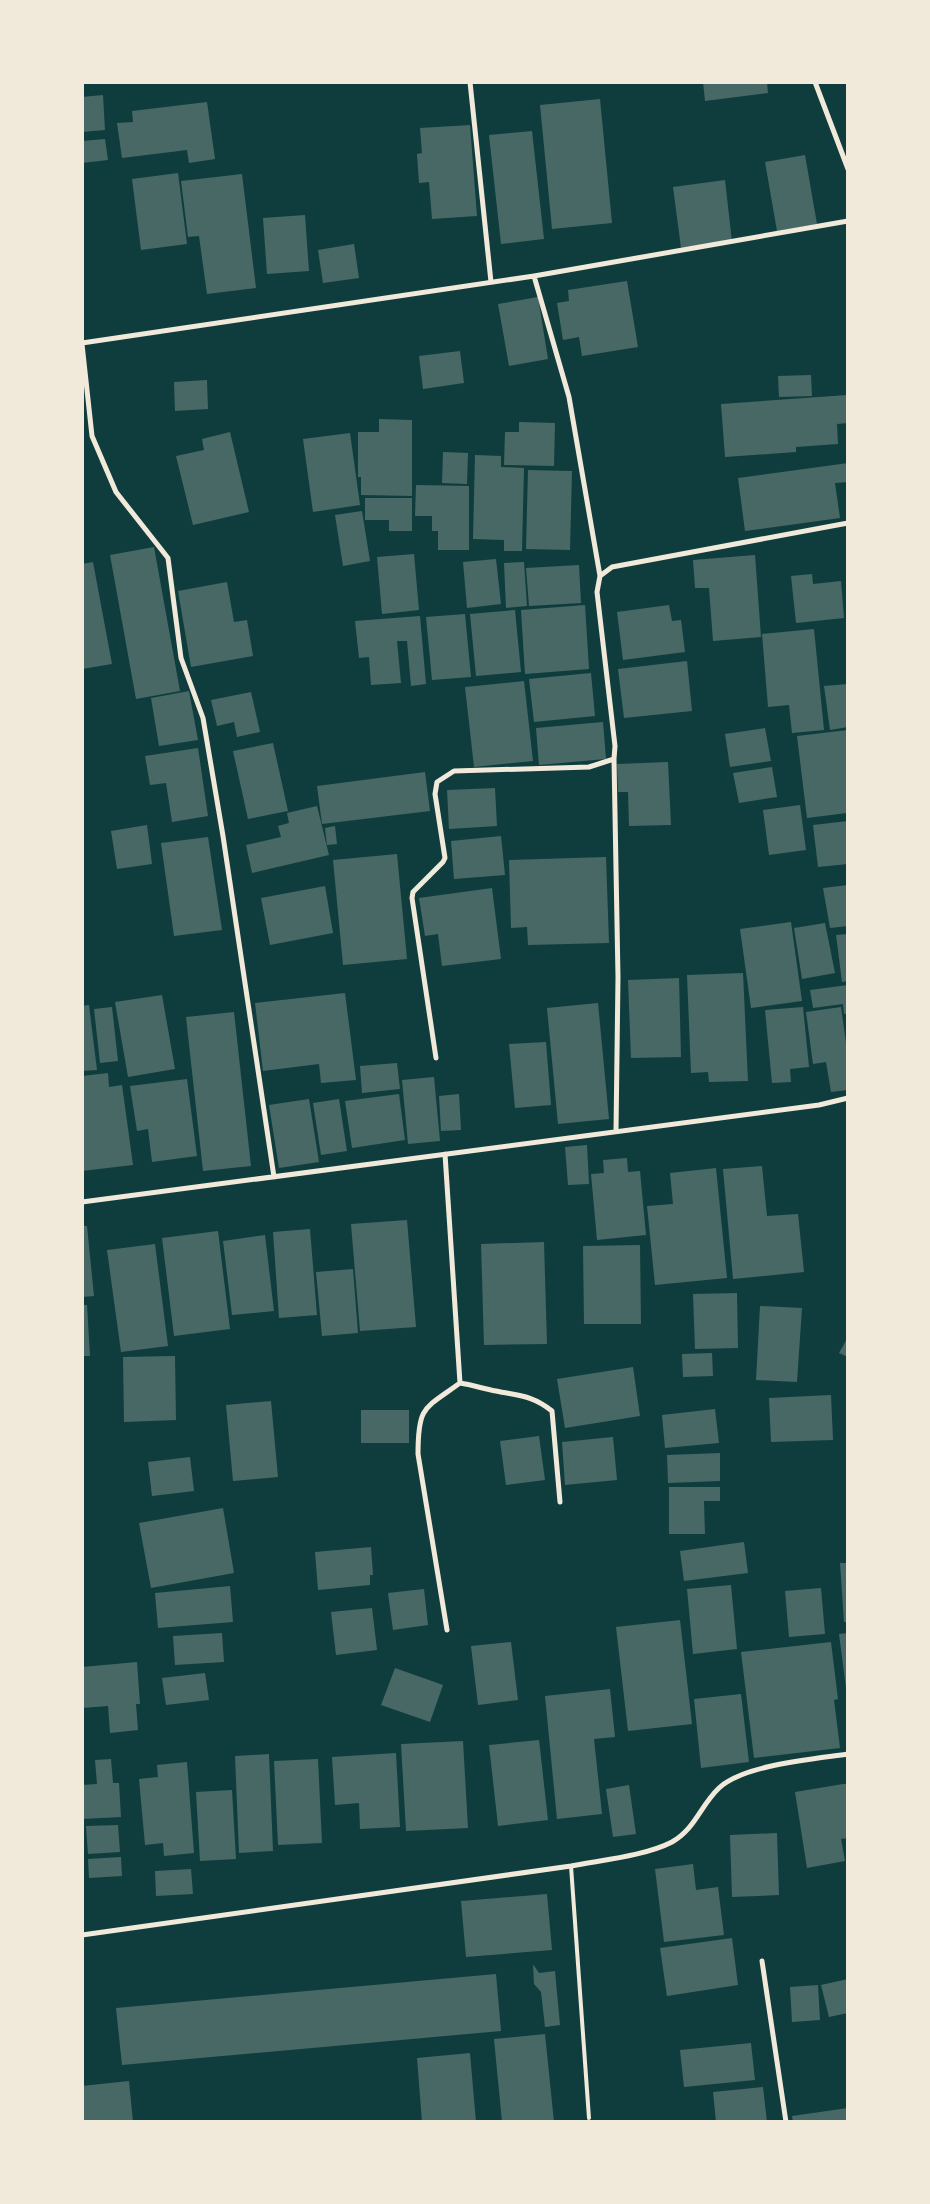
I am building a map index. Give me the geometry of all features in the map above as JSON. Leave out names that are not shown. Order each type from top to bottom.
[{"type":"street","points":[[470,82],[491,282]]},
{"type":"street","points":[[815,82],[848,169]]},
{"type":"street","points":[[274,1177],[224,836],[203,718],[181,658],[168,558],[116,492],[92,436],[82,344],[534,276],[848,221]]},
{"type":"street","points":[[534,276],[569,397],[600,576],[597,592],[615,746],[618,977],[616,1131]]},
{"type":"street","points":[[600,576],[612,567],[628,562],[848,523]]},
{"type":"street","points":[[436,1058],[412,898],[413,892],[443,862],[444,858],[435,794],[437,782],[454,771],[590,766],[614,759]]},
{"type":"street","points":[[82,1202],[819,1105],[848,1098]]},
{"type":"street","points":[[445,1154],[460,1383]]},
{"type":"street","points":[[447,1630],[418,1454],[418,1435],[423,1412],[427,1407],[460,1383],[525,1396],[539,1401],[552,1411],[560,1502]]},
{"type":"street","points":[[83,1933],[571,1866],[642,1851],[670,1842],[690,1829],[706,1802],[720,1786],[733,1779],[752,1771],[790,1762],[848,1754]]},
{"type":"street","points":[[762,1961],[786,2122]]},
{"type":"lane","points":[[571,1866],[590,2118]]},
{"type":"building","points":[[703,82],[767,82],[768,93],[705,101]]},
{"type":"building","points":[[103,95],[105,130],[82,132],[82,97]]},
{"type":"building","points":[[600,99],[612,223],[552,229],[540,105]]},
{"type":"building","points":[[207,102],[215,159],[189,163],[187,150],[122,158],[117,123],[133,122],[132,111]]},
{"type":"building","points":[[470,125],[477,216],[432,219],[429,182],[419,183],[417,154],[422,153],[420,128]]},
{"type":"building","points":[[532,131],[544,239],[501,244],[489,135]]},
{"type":"building","points":[[105,139],[108,160],[82,163],[82,141]]},
{"type":"building","points":[[805,155],[817,224],[777,231],[765,162]]},
{"type":"building","points":[[178,173],[187,244],[141,250],[132,179]]},
{"type":"building","points":[[242,174],[256,288],[207,294],[199,236],[188,237],[181,181]]},
{"type":"building","points":[[725,180],[732,242],[681,248],[673,187]]},
{"type":"building","points":[[305,215],[309,271],[267,274],[263,218]]},
{"type":"building","points":[[354,244],[359,278],[323,283],[318,250]]},
{"type":"building","points":[[627,281],[638,347],[582,356],[579,337],[563,340],[557,303],[569,301],[568,290]]},
{"type":"building","points":[[538,297],[548,359],[509,366],[498,304]]},
{"type":"building","points":[[460,351],[464,383],[423,389],[419,356]]},
{"type":"building","points":[[811,375],[812,396],[779,397],[778,376]]},
{"type":"building","points":[[207,380],[208,409],[175,411],[174,382]]},
{"type":"building","points":[[847,395],[848,423],[837,424],[838,444],[796,447],[796,452],[725,457],[721,404]]},
{"type":"building","points":[[379,419],[412,420],[412,496],[361,495],[361,477],[358,477],[358,432],[379,432]]},
{"type":"building","points":[[519,422],[555,423],[554,466],[504,465],[505,432],[519,432]]},
{"type":"building","points":[[230,432],[249,512],[193,525],[176,456],[204,450],[202,439]]},
{"type":"building","points":[[350,433],[360,505],[313,512],[303,439]]},
{"type":"building","points":[[443,452],[468,453],[467,484],[442,483]]},
{"type":"building","points":[[475,455],[501,456],[501,467],[524,468],[522,551],[504,551],[504,540],[473,539]]},
{"type":"building","points":[[848,463],[848,482],[835,483],[840,518],[745,531],[738,478]]},
{"type":"building","points":[[528,470],[572,471],[570,550],[526,549]]},
{"type":"building","points":[[416,485],[469,486],[469,550],[438,550],[438,531],[432,531],[432,516],[415,516]]},
{"type":"building","points":[[365,498],[412,498],[412,531],[389,531],[389,520],[365,520]]},
{"type":"building","points":[[362,511],[370,561],[343,566],[335,515]]},
{"type":"building","points":[[154,547],[180,691],[136,699],[110,555]]},
{"type":"building","points":[[414,554],[419,610],[382,614],[377,557]]},
{"type":"building","points":[[755,555],[761,637],[713,641],[709,588],[695,588],[693,560]]},
{"type":"building","points":[[496,559],[501,604],[467,608],[463,562]]},
{"type":"building","points":[[93,562],[112,664],[82,669],[82,564]]},
{"type":"building","points":[[524,562],[527,606],[506,608],[504,563]]},
{"type":"building","points":[[579,565],[581,603],[529,606],[526,568]]},
{"type":"building","points":[[812,574],[813,584],[841,581],[844,618],[796,623],[791,576]]},
{"type":"building","points":[[227,582],[234,622],[247,620],[253,656],[191,667],[178,591]]},
{"type":"building","points":[[585,605],[589,669],[525,674],[521,610]]},
{"type":"building","points":[[669,605],[672,621],[681,620],[685,652],[623,660],[617,612]]},
{"type":"building","points":[[515,610],[521,672],[476,676],[470,614]]},
{"type":"building","points":[[465,614],[471,677],[432,680],[426,617]]},
{"type":"building","points":[[420,616],[426,684],[411,686],[407,641],[397,641],[401,683],[371,685],[369,657],[359,658],[355,621]]},
{"type":"building","points":[[814,629],[824,730],[792,733],[789,705],[768,707],[762,634]]},
{"type":"building","points":[[687,661],[692,711],[624,718],[618,669]]},
{"type":"building","points":[[591,673],[595,716],[534,722],[529,679]]},
{"type":"building","points":[[524,681],[533,761],[474,767],[465,687]]},
{"type":"building","points":[[848,684],[848,727],[830,730],[824,686]]},
{"type":"building","points":[[189,691],[198,740],[159,746],[151,698]]},
{"type":"building","points":[[251,692],[260,732],[237,737],[234,722],[217,726],[211,700]]},
{"type":"building","points":[[603,722],[606,759],[539,765],[536,728]]},
{"type":"building","points":[[765,728],[771,761],[730,767],[725,734]]},
{"type":"building","points":[[848,730],[847,813],[807,818],[797,736]]},
{"type":"building","points":[[273,743],[288,811],[248,819],[233,751]]},
{"type":"building","points":[[198,748],[208,816],[172,822],[166,783],[150,785],[145,756]]},
{"type":"building","points":[[668,762],[671,825],[629,826],[628,792],[618,792],[617,764]]},
{"type":"building","points":[[772,767],[777,797],[739,803],[733,773]]},
{"type":"building","points":[[425,772],[430,811],[322,824],[317,786]]},
{"type":"building","points":[[495,788],[497,826],[449,829],[447,790]]},
{"type":"building","points":[[800,805],[806,850],[769,855],[763,810]]},
{"type":"building","points":[[317,806],[329,855],[252,873],[246,845],[281,837],[278,826],[289,823],[287,813]]},
{"type":"building","points":[[848,821],[848,864],[818,867],[813,825]]},
{"type":"building","points":[[147,825],[152,864],[117,869],[111,831]]},
{"type":"building","points":[[335,826],[337,844],[327,845],[325,828]]},
{"type":"building","points":[[501,836],[505,875],[454,879],[451,841]]},
{"type":"building","points":[[208,837],[222,930],[174,936],[161,843]]},
{"type":"building","points":[[397,854],[407,959],[343,965],[333,860]]},
{"type":"building","points":[[606,857],[609,943],[528,945],[527,927],[511,928],[509,860]]},
{"type":"building","points":[[848,885],[848,926],[830,928],[823,888]]},
{"type":"building","points":[[325,886],[333,933],[270,945],[261,898]]},
{"type":"building","points":[[492,888],[501,959],[442,966],[438,934],[425,936],[419,898]]},
{"type":"building","points":[[791,922],[802,1001],[751,1008],[740,929]]},
{"type":"building","points":[[825,923],[835,973],[802,979],[794,928]]},
{"type":"building","points":[[848,934],[848,981],[842,982],[836,935]]},
{"type":"building","points":[[743,973],[748,1081],[709,1082],[708,1072],[691,1073],[687,975]]},
{"type":"building","points":[[679,978],[681,1057],[631,1058],[628,980]]},
{"type":"building","points":[[848,985],[848,1013],[844,1014],[843,1004],[813,1008],[810,990]]},
{"type":"building","points":[[345,993],[356,1080],[321,1083],[319,1064],[263,1071],[255,1003]]},
{"type":"building","points":[[162,995],[175,1069],[128,1077],[115,1002]]},
{"type":"building","points":[[598,1003],[609,1119],[558,1124],[547,1008]]},
{"type":"building","points":[[89,1005],[97,1070],[82,1071],[82,1006]]},
{"type":"building","points":[[112,1007],[118,1061],[100,1063],[94,1009]]},
{"type":"building","points":[[803,1007],[809,1067],[790,1069],[791,1082],[772,1083],[765,1010]]},
{"type":"building","points":[[841,1007],[848,1057],[848,1090],[831,1092],[826,1062],[813,1064],[806,1012]]},
{"type":"building","points":[[234,1012],[251,1166],[203,1171],[186,1017]]},
{"type":"building","points":[[546,1042],[551,1105],[515,1108],[509,1044]]},
{"type":"building","points":[[397,1063],[400,1089],[362,1093],[360,1066]]},
{"type":"building","points":[[108,1073],[109,1087],[122,1085],[133,1165],[82,1171],[82,1076]]},
{"type":"building","points":[[434,1077],[440,1141],[408,1144],[402,1080]]},
{"type":"building","points":[[187,1079],[197,1156],[152,1162],[148,1129],[137,1131],[130,1086]]},
{"type":"building","points":[[399,1094],[405,1140],[352,1148],[345,1101]]},
{"type":"building","points":[[459,1094],[461,1130],[441,1131],[439,1096]]},
{"type":"building","points":[[309,1099],[319,1162],[279,1168],[269,1105]]},
{"type":"building","points":[[339,1099],[347,1151],[321,1155],[313,1103]]},
{"type":"building","points":[[587,1145],[589,1184],[568,1185],[565,1147]]},
{"type":"building","points":[[627,1158],[628,1172],[640,1171],[646,1235],[597,1240],[591,1174],[604,1173],[603,1160]]},
{"type":"building","points":[[762,1166],[767,1216],[798,1214],[804,1272],[733,1279],[723,1169]]},
{"type":"building","points":[[716,1168],[727,1278],[655,1285],[647,1206],[673,1204],[670,1173]]},
{"type":"building","points":[[407,1220],[416,1327],[360,1331],[351,1224]]},
{"type":"building","points":[[82,1226],[87,1226],[94,1296],[82,1297]]},
{"type":"building","points":[[310,1229],[317,1315],[279,1318],[273,1232]]},
{"type":"building","points":[[218,1231],[230,1329],[174,1336],[162,1238]]},
{"type":"building","points":[[265,1235],[274,1311],[232,1315],[223,1241]]},
{"type":"building","points":[[544,1242],[547,1344],[484,1345],[481,1244]]},
{"type":"building","points":[[155,1244],[168,1346],[121,1352],[107,1250]]},
{"type":"building","points":[[640,1245],[641,1324],[584,1324],[583,1246]]},
{"type":"building","points":[[353,1269],[358,1333],[322,1336],[316,1272]]},
{"type":"building","points":[[737,1293],[738,1348],[695,1349],[693,1294]]},
{"type":"building","points":[[82,1305],[87,1305],[90,1356],[82,1356]]},
{"type":"building","points":[[760,1306],[802,1308],[797,1382],[756,1380]]},
{"type":"building","points":[[848,1337],[848,1357],[839,1353]]},
{"type":"building","points":[[712,1353],[713,1376],[683,1377],[682,1354]]},
{"type":"building","points":[[175,1356],[176,1420],[124,1422],[123,1357]]},
{"type":"building","points":[[633,1367],[640,1416],[565,1428],[557,1379]]},
{"type":"building","points":[[831,1395],[833,1440],[771,1442],[769,1398]]},
{"type":"building","points":[[271,1401],[278,1477],[233,1481],[226,1405]]},
{"type":"building","points":[[715,1409],[719,1443],[665,1448],[662,1415]]},
{"type":"building","points":[[361,1410],[409,1410],[409,1443],[361,1443]]},
{"type":"building","points":[[539,1436],[545,1480],[506,1485],[500,1441]]},
{"type":"building","points":[[613,1437],[617,1480],[565,1485],[562,1442]]},
{"type":"building","points":[[720,1453],[720,1481],[668,1483],[667,1455]]},
{"type":"building","points":[[190,1457],[194,1491],[152,1496],[148,1462]]},
{"type":"building","points":[[669,1487],[720,1487],[720,1501],[704,1501],[705,1534],[669,1534]]},
{"type":"building","points":[[223,1508],[234,1573],[151,1588],[139,1523]]},
{"type":"building","points":[[744,1542],[748,1573],[684,1581],[680,1551]]},
{"type":"building","points":[[371,1547],[373,1575],[370,1575],[370,1585],[318,1590],[315,1552]]},
{"type":"building","points":[[840,1563],[848,1563],[848,1622],[844,1622]]},
{"type":"building","points":[[731,1585],[737,1649],[693,1654],[687,1589]]},
{"type":"building","points":[[230,1586],[233,1622],[158,1628],[155,1593]]},
{"type":"building","points":[[821,1588],[825,1634],[789,1637],[785,1591]]},
{"type":"building","points":[[424,1589],[428,1625],[393,1630],[388,1593]]},
{"type":"building","points":[[372,1608],[377,1650],[336,1655],[331,1612]]},
{"type":"building","points":[[680,1620],[692,1724],[628,1731],[616,1627]]},
{"type":"building","points":[[222,1633],[224,1662],[175,1665],[173,1636]]},
{"type":"building","points":[[848,1633],[848,1688],[846,1688],[839,1634]]},
{"type":"building","points":[[511,1642],[518,1700],[478,1705],[471,1646]]},
{"type":"building","points":[[831,1642],[838,1699],[834,1700],[840,1748],[754,1758],[741,1652]]},
{"type":"building","points":[[137,1662],[140,1704],[136,1704],[138,1730],[110,1733],[108,1706],[82,1708],[82,1667]]},
{"type":"building","points":[[395,1668],[443,1685],[430,1722],[381,1705]]},
{"type":"building","points":[[205,1673],[209,1700],[166,1705],[162,1678]]},
{"type":"building","points":[[610,1689],[615,1737],[594,1739],[602,1814],[557,1819],[545,1696]]},
{"type":"building","points":[[741,1694],[749,1762],[701,1768],[694,1699]]},
{"type":"building","points":[[539,1740],[548,1820],[498,1826],[489,1745]]},
{"type":"building","points":[[463,1741],[468,1828],[406,1831],[401,1744]]},
{"type":"building","points":[[396,1753],[400,1827],[360,1829],[359,1803],[335,1805],[332,1757]]},
{"type":"building","points":[[269,1754],[273,1851],[239,1853],[235,1756]]},
{"type":"building","points":[[111,1759],[113,1783],[119,1783],[121,1817],[82,1819],[82,1785],[97,1784],[95,1760]]},
{"type":"building","points":[[318,1759],[322,1843],[278,1845],[274,1761]]},
{"type":"building","points":[[187,1762],[194,1853],[164,1856],[163,1843],[145,1845],[139,1779],[158,1777],[157,1765]]},
{"type":"building","points":[[848,1784],[848,1838],[841,1839],[845,1861],[807,1868],[795,1792]]},
{"type":"building","points":[[629,1785],[636,1834],[613,1837],[606,1789]]},
{"type":"building","points":[[232,1790],[236,1859],[200,1861],[196,1792]]},
{"type":"building","points":[[118,1825],[120,1852],[88,1854],[86,1826]]},
{"type":"building","points":[[777,1833],[779,1895],[732,1897],[730,1835]]},
{"type":"building","points":[[121,1857],[122,1876],[89,1878],[88,1859]]},
{"type":"building","points":[[693,1864],[696,1890],[718,1887],[724,1935],[664,1942],[655,1869]]},
{"type":"building","points":[[191,1869],[193,1894],[156,1896],[155,1871]]},
{"type":"building","points":[[547,1894],[552,1950],[466,1957],[461,1901]]},
{"type":"building","points":[[732,1938],[738,1985],[667,1996],[660,1948]]},
{"type":"building","points":[[533,1964],[539,1973],[555,1971],[560,2025],[545,2027],[541,1992],[534,1984]]},
{"type":"building","points":[[496,1974],[501,2031],[122,2065],[116,2008]]},
{"type":"building","points":[[848,1979],[848,2013],[829,2017],[821,1985]]},
{"type":"building","points":[[818,1985],[820,2020],[792,2022],[790,1987]]},
{"type":"building","points":[[545,2034],[554,2122],[502,2122],[494,2039]]},
{"type":"building","points":[[751,2043],[755,2080],[684,2087],[680,2050]]},
{"type":"building","points":[[470,2053],[476,2122],[422,2122],[417,2058]]},
{"type":"building","points":[[129,2081],[133,2122],[84,2122],[82,2086]]},
{"type":"building","points":[[763,2087],[767,2122],[716,2122],[713,2092]]},
{"type":"building","points":[[848,2108],[848,2122],[793,2122],[792,2116]]}]
